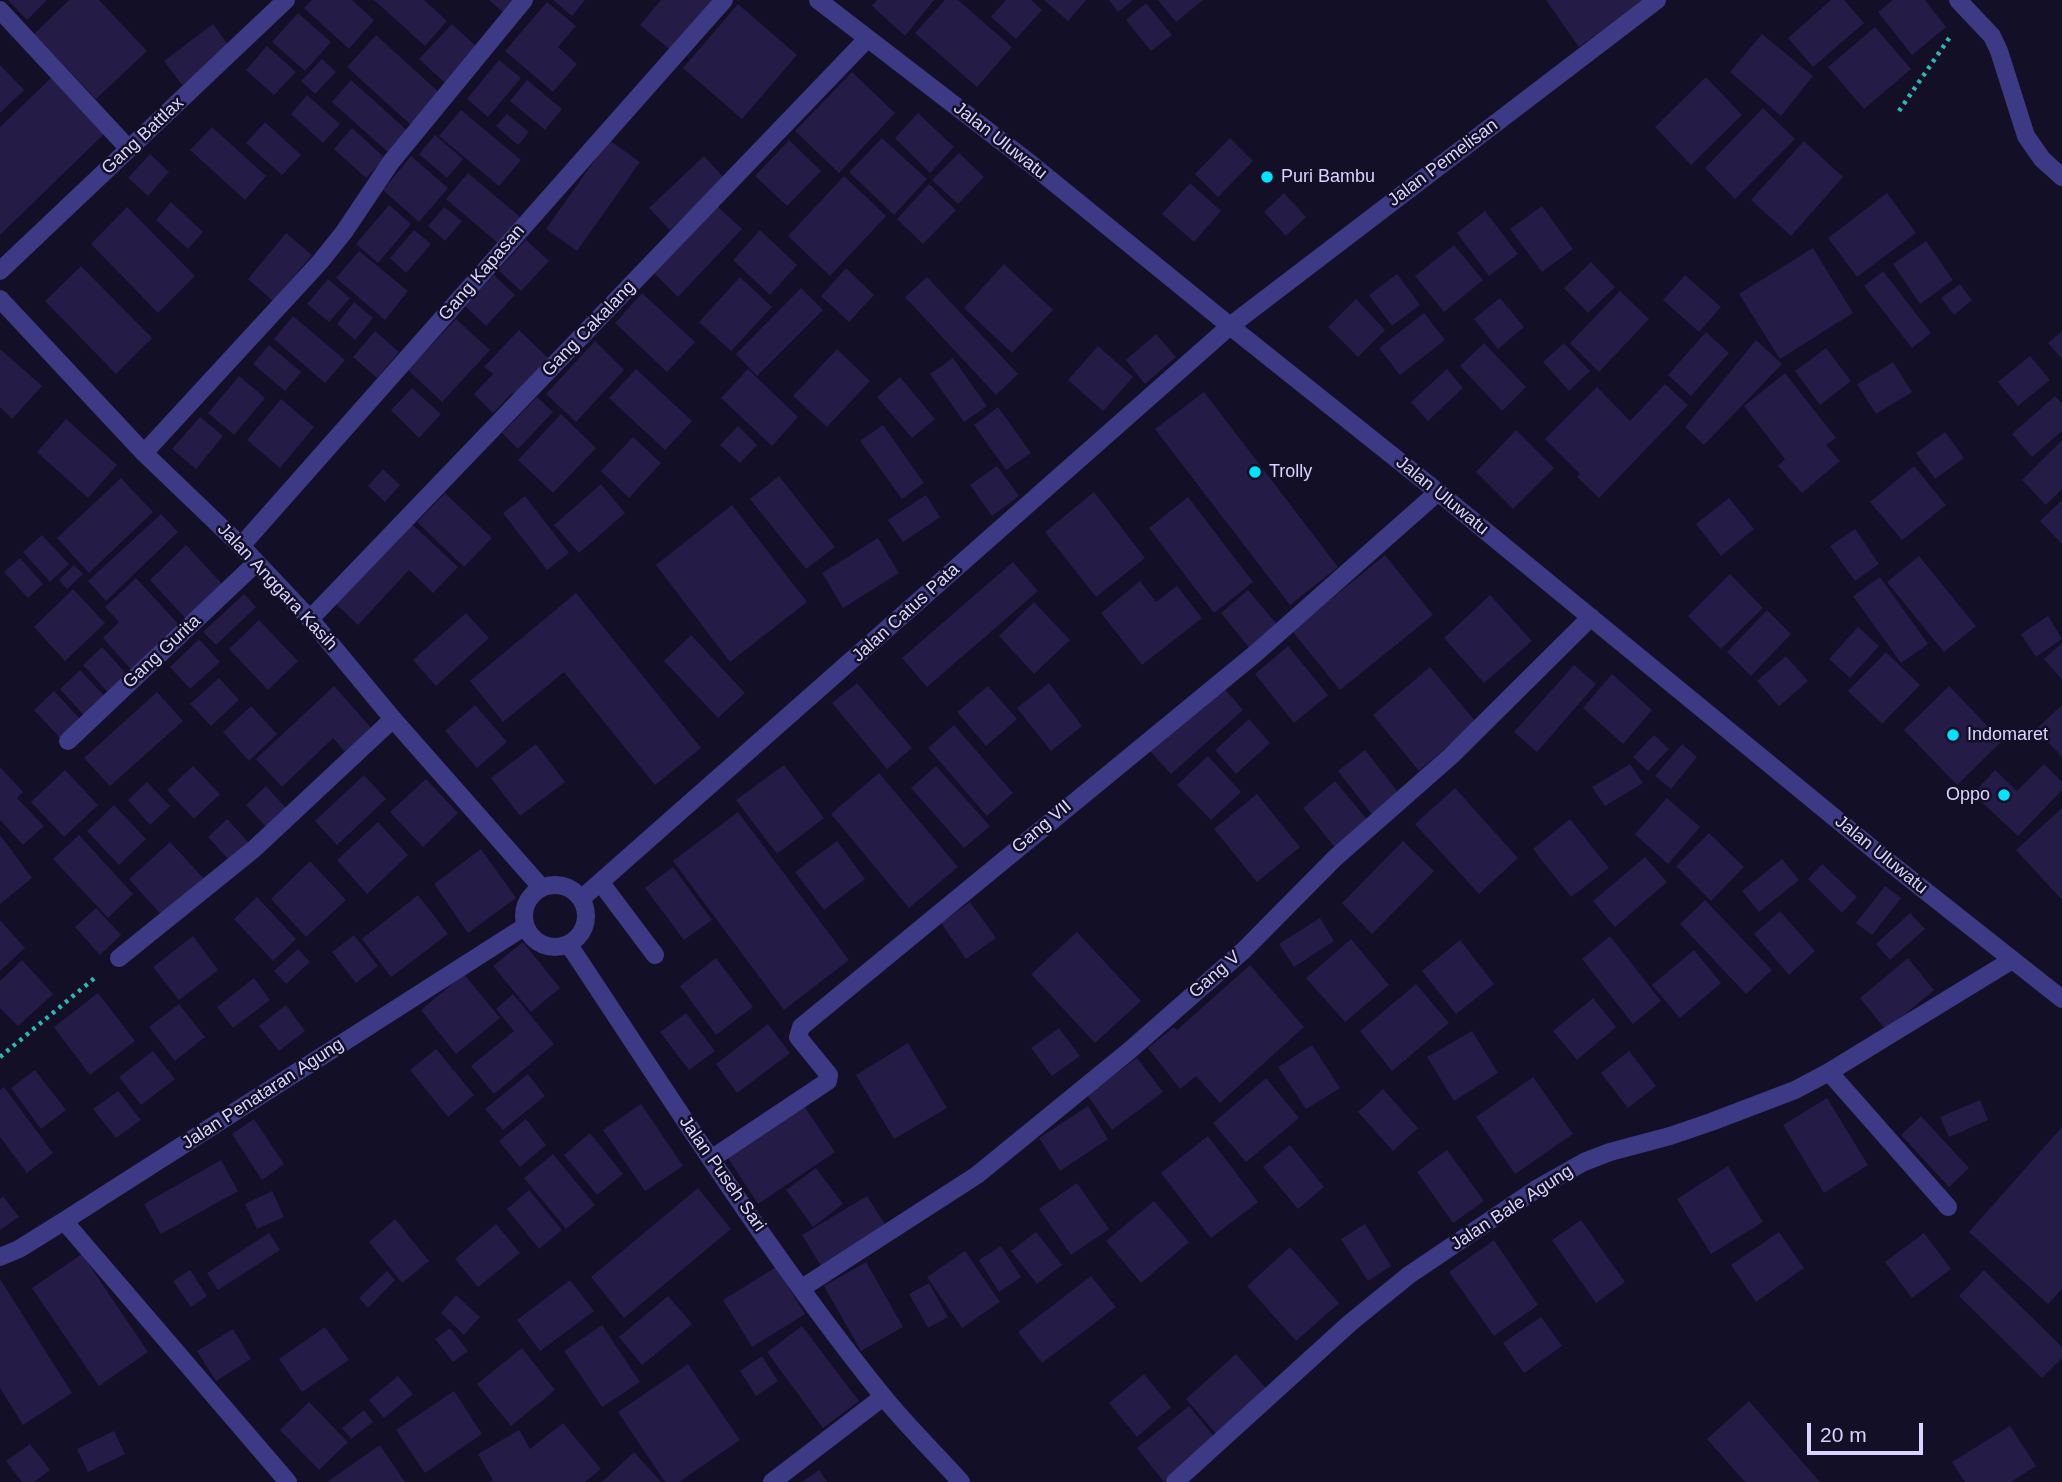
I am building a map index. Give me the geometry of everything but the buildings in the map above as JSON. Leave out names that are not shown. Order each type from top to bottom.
[{"type":"street","name":"Gang Battlax","points":[[0,271],[286,0]]},
{"type":"street","points":[[144,453],[320,262],[344,232],[391,162],[524,0]]},
{"type":"street","name":"Gang Kapasan","points":[[241,546],[724,0]]},
{"type":"street","name":"Jalan Uluwatu","points":[[818,0],[1031,164],[2055,993]]},
{"type":"street","name":"Jalan Pemelisan","points":[[1230,326],[1657,0]]},
{"type":"street","points":[[1963,5],[1992,36],[2026,136],[2042,159],[2062,177]]},
{"type":"street","points":[[0,10],[129,149]]},
{"type":"street","name":"Gang Cakalang","points":[[310,619],[867,39]]},
{"type":"street","name":"Jalan Anggara Kasih","points":[[0,299],[144,453],[241,546],[310,619],[393,719],[541,887]]},
{"type":"street","name":"Jalan Catus Pata","points":[[581,899],[1230,326]]},
{"type":"street","name":"Gang VII","points":[[711,1159],[828,1081],[829,1075],[798,1037],[801,1027],[1256,653],[1438,492]]},
{"type":"street","name":"Gang Gurita","points":[[68,741],[256,563]]},
{"type":"street","name":"Gang V","points":[[802,1288],[977,1175],[1129,1051],[1244,950],[1335,858],[1451,756],[1591,617]]},
{"type":"street","points":[[119,958],[254,849],[393,719]]},
{"type":"street","points":[[601,883],[655,955]]},
{"type":"street","points":[[552,884],[563,886],[574,891],[581,899],[586,911],[585,925],[579,937],[569,945],[551,949],[534,942],[524,927],[523,911],[529,897],[541,887],[552,884]]},
{"type":"street","name":"Jalan Penataran Agung","points":[[0,1257],[19,1249],[64,1221],[524,927]]},
{"type":"street","name":"Jalan Puseh Sari","points":[[569,945],[711,1159],[802,1288],[883,1397],[961,1482]]},
{"type":"street","name":"Jalan Bale Agung","points":[[1175,1482],[1350,1323],[1409,1275],[1538,1188],[1584,1161],[1670,1136],[1795,1090],[2012,960]]},
{"type":"street","points":[[2055,993],[2062,975]]},
{"type":"street","points":[[1829,1072],[1948,1207]]},
{"type":"street","points":[[64,1221],[288,1482]]},
{"type":"street","points":[[772,1482],[883,1397]]},
{"type":"path","points":[[1899,111],[1963,5]]},
{"type":"path","points":[[0,1057],[119,958]]},
{"type":"place","name":"Puri Bambu","points":[[1267,177]]},
{"type":"place","name":"Trolly","points":[[1255,472]]},
{"type":"place","name":"Indomaret","points":[[1953,735]]},
{"type":"place","name":"Oppo","points":[[2004,795]]}]
